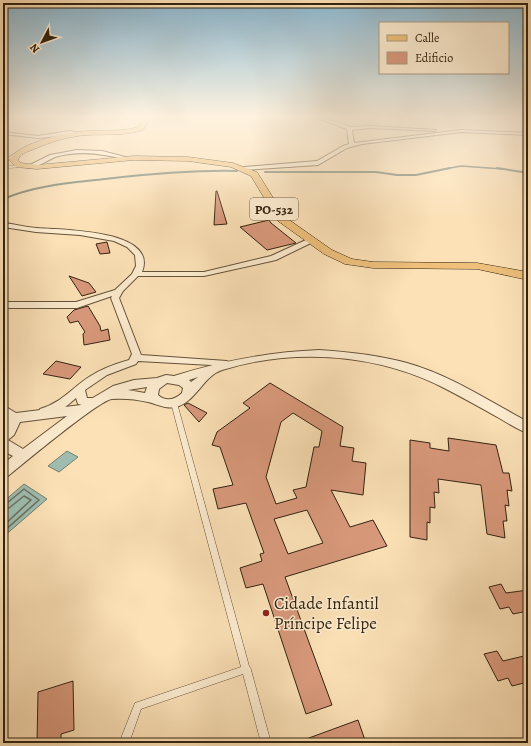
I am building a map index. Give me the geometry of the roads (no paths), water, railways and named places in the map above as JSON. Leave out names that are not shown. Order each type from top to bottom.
[{"type":"main road","points":[[25,151],[19,153],[14,158],[14,161],[26,166]]},
{"type":"main road","name":"PO-532","points":[[26,166],[62,166],[126,158],[206,160],[233,165],[244,169],[257,179],[275,212],[281,219],[311,241],[339,258],[360,264],[477,266],[528,276]]},
{"type":"street","points":[[244,169],[318,163],[337,151]]},
{"type":"street","points":[[3,225],[37,230],[89,233],[115,239],[131,247],[140,257],[140,265],[137,274],[116,292],[77,305],[3,305]]},
{"type":"street","points":[[137,274],[204,274],[273,258],[311,241]]},
{"type":"street","points":[[30,415],[50,411],[68,402],[88,382],[100,375],[133,362],[136,358],[137,354],[116,304],[116,292]]},
{"type":"street","points":[[3,472],[95,402],[117,389],[134,384],[178,379],[221,366],[297,354],[339,354],[379,360],[404,366],[437,379],[528,428]]},
{"type":"street","points":[[136,358],[221,366]]},
{"type":"street","points":[[3,437],[12,427],[8,414],[53,414],[129,394],[154,399],[161,403],[174,403],[184,398],[189,391],[221,366]]},
{"type":"street","points":[[178,379],[187,384],[189,391]]},
{"type":"street","points":[[154,399],[151,393],[152,388],[160,382]]},
{"type":"street","points":[[80,390],[82,400],[86,402],[95,402]]},
{"type":"street","points":[[3,444],[24,456]]},
{"type":"lane","points":[[3,165],[19,153]]},
{"type":"lane","points":[[3,165],[26,166]]},
{"type":"lane","points":[[174,403],[266,743]]},
{"type":"lane","points":[[124,743],[138,706],[247,669]]},
{"type":"water","points":[[67,451],[78,457],[59,472],[48,466]]},
{"type":"water","points":[[24,484],[47,499],[3,537],[3,502]]},
{"type":"waterway","points":[[447,169],[461,166],[503,169]]},
{"type":"waterway","points":[[497,168],[528,173]]},
{"type":"waterway","points":[[265,172],[376,172],[397,175],[416,175],[447,169]]},
{"type":"waterway","points":[[3,199],[15,194],[53,185],[171,173],[237,171]]},
{"type":"place","name":"Cidade Infantil Príncipe Felipe","points":[[266,613]]}]
